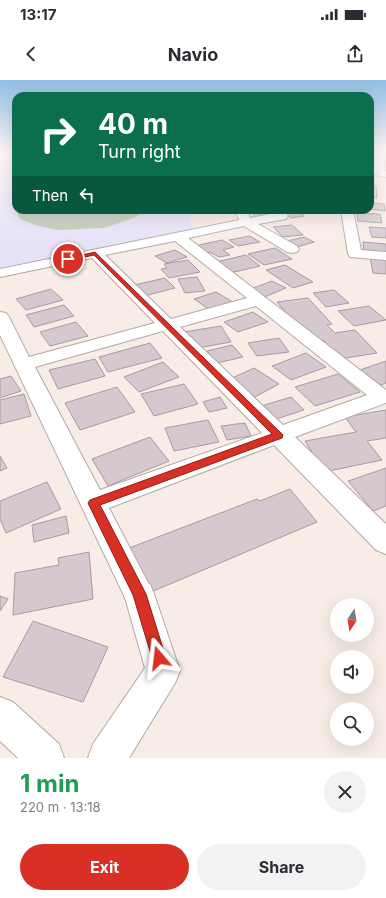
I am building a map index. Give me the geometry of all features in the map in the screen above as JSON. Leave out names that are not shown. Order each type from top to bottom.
[{"type":"street","points":[[348,214],[356,254],[386,256]]},
{"type":"street","points":[[243,216],[292,250]]},
{"type":"street","points":[[0,273],[179,237],[243,216],[282,216]]},
{"type":"street","points":[[94,503],[382,397],[179,237]]},
{"type":"street","points":[[95,253],[386,542]]},
{"type":"street","points":[[24,364],[259,300]]},
{"type":"street","points":[[1,322],[24,364],[139,594],[163,671],[107,758]]},
{"type":"street","points":[[0,715],[45,758]]},
{"type":"shaded area","points":[[0,184],[12,184],[12,214],[190,214],[193,229],[0,268]]},
{"type":"green space","points":[[18,214],[140,214],[131,219],[104,228],[57,230],[35,225],[20,219]]},
{"type":"building","points":[[374,186],[376,186],[377,198],[374,198]]},
{"type":"building","points":[[374,203],[384,204],[385,211],[374,210]]},
{"type":"building","points":[[253,214],[272,214],[274,216],[256,217]]},
{"type":"building","points":[[286,214],[301,214],[304,216],[291,218]]},
{"type":"building","points":[[357,214],[380,214],[382,223],[358,221]]},
{"type":"building","points":[[292,225],[303,235],[283,237],[273,227]]},
{"type":"building","points":[[369,227],[386,228],[386,238],[372,237]]},
{"type":"building","points":[[250,236],[260,242],[238,246],[229,240]]},
{"type":"building","points":[[304,237],[314,242],[297,247],[287,241]]},
{"type":"building","points":[[222,240],[234,247],[223,250],[230,255],[219,257],[210,252],[205,253],[195,246]]},
{"type":"building","points":[[363,242],[386,244],[386,254],[364,252]]},
{"type":"building","points":[[275,248],[292,259],[264,265],[248,254]]},
{"type":"building","points":[[175,250],[187,257],[167,263],[155,256]]},
{"type":"building","points":[[246,255],[260,266],[230,273],[216,262]]},
{"type":"building","points":[[370,257],[386,258],[386,274],[373,273]]},
{"type":"building","points":[[188,260],[200,272],[169,278],[161,269],[167,268],[164,264]]},
{"type":"building","points":[[285,265],[313,282],[293,288],[266,270]]},
{"type":"building","points":[[197,277],[205,291],[185,293],[178,279]]},
{"type":"building","points":[[165,278],[175,288],[144,296],[134,285]]},
{"type":"building","points":[[272,281],[286,288],[262,298],[248,290]]},
{"type":"building","points":[[51,289],[63,300],[26,310],[16,299]]},
{"type":"building","points":[[334,290],[349,303],[326,307],[313,293]]},
{"type":"building","points":[[216,292],[233,302],[210,310],[194,299]]},
{"type":"building","points":[[308,298],[332,324],[327,325],[335,333],[355,330],[377,353],[340,359],[323,340],[314,341],[295,324],[277,302]]},
{"type":"building","points":[[64,305],[74,316],[34,327],[26,315]]},
{"type":"building","points":[[369,306],[386,320],[354,326],[338,311]]},
{"type":"building","points":[[253,312],[268,322],[238,332],[224,322]]},
{"type":"building","points":[[76,322],[88,336],[50,346],[40,332]]},
{"type":"building","points":[[221,326],[231,342],[193,349],[184,332]]},
{"type":"building","points":[[279,338],[289,352],[257,356],[248,343]]},
{"type":"building","points":[[150,343],[162,358],[108,372],[99,357]]},
{"type":"building","points":[[232,345],[243,357],[217,363],[207,351]]},
{"type":"building","points":[[306,353],[326,367],[291,380],[272,366]]},
{"type":"building","points":[[95,359],[105,376],[58,389],[49,370]]},
{"type":"building","points":[[386,361],[386,383],[381,385],[360,370]]},
{"type":"building","points":[[163,362],[179,377],[139,392],[124,377]]},
{"type":"building","points":[[254,368],[279,384],[255,397],[230,379]]},
{"type":"building","points":[[338,374],[360,392],[315,406],[295,387]]},
{"type":"building","points":[[11,376],[21,391],[0,398],[0,379]]},
{"type":"building","points":[[184,384],[198,404],[154,416],[141,394]]},
{"type":"building","points":[[117,387],[135,412],[80,430],[65,403]]},
{"type":"building","points":[[24,394],[31,416],[0,424],[0,400]]},
{"type":"building","points":[[220,397],[227,408],[209,412],[203,402]]},
{"type":"building","points":[[291,397],[304,410],[267,422],[255,408]]},
{"type":"building","points":[[386,410],[386,438],[367,441],[382,460],[324,472],[305,441],[356,432],[345,417]]},
{"type":"building","points":[[208,420],[219,442],[174,451],[165,428]]},
{"type":"building","points":[[245,423],[251,436],[227,440],[221,426]]},
{"type":"building","points":[[150,437],[169,461],[108,486],[92,459]]},
{"type":"building","points":[[0,456],[7,468],[0,471]]},
{"type":"building","points":[[386,468],[386,506],[373,511],[348,481]]},
{"type":"building","points":[[47,482],[61,509],[6,533],[0,519],[0,501]]},
{"type":"building","points":[[290,489],[317,522],[144,595],[124,550],[257,499],[260,501]]},
{"type":"building","points":[[66,516],[69,533],[34,542],[32,525]]},
{"type":"building","points":[[89,552],[93,599],[13,615],[15,573],[59,565],[58,558]]},
{"type":"building","points":[[0,596],[8,599],[0,611]]},
{"type":"building","points":[[33,621],[108,647],[83,702],[3,677]]},
{"type":"route","points":[[68,259],[95,253],[278,435],[94,503],[139,594],[159,658]]}]
